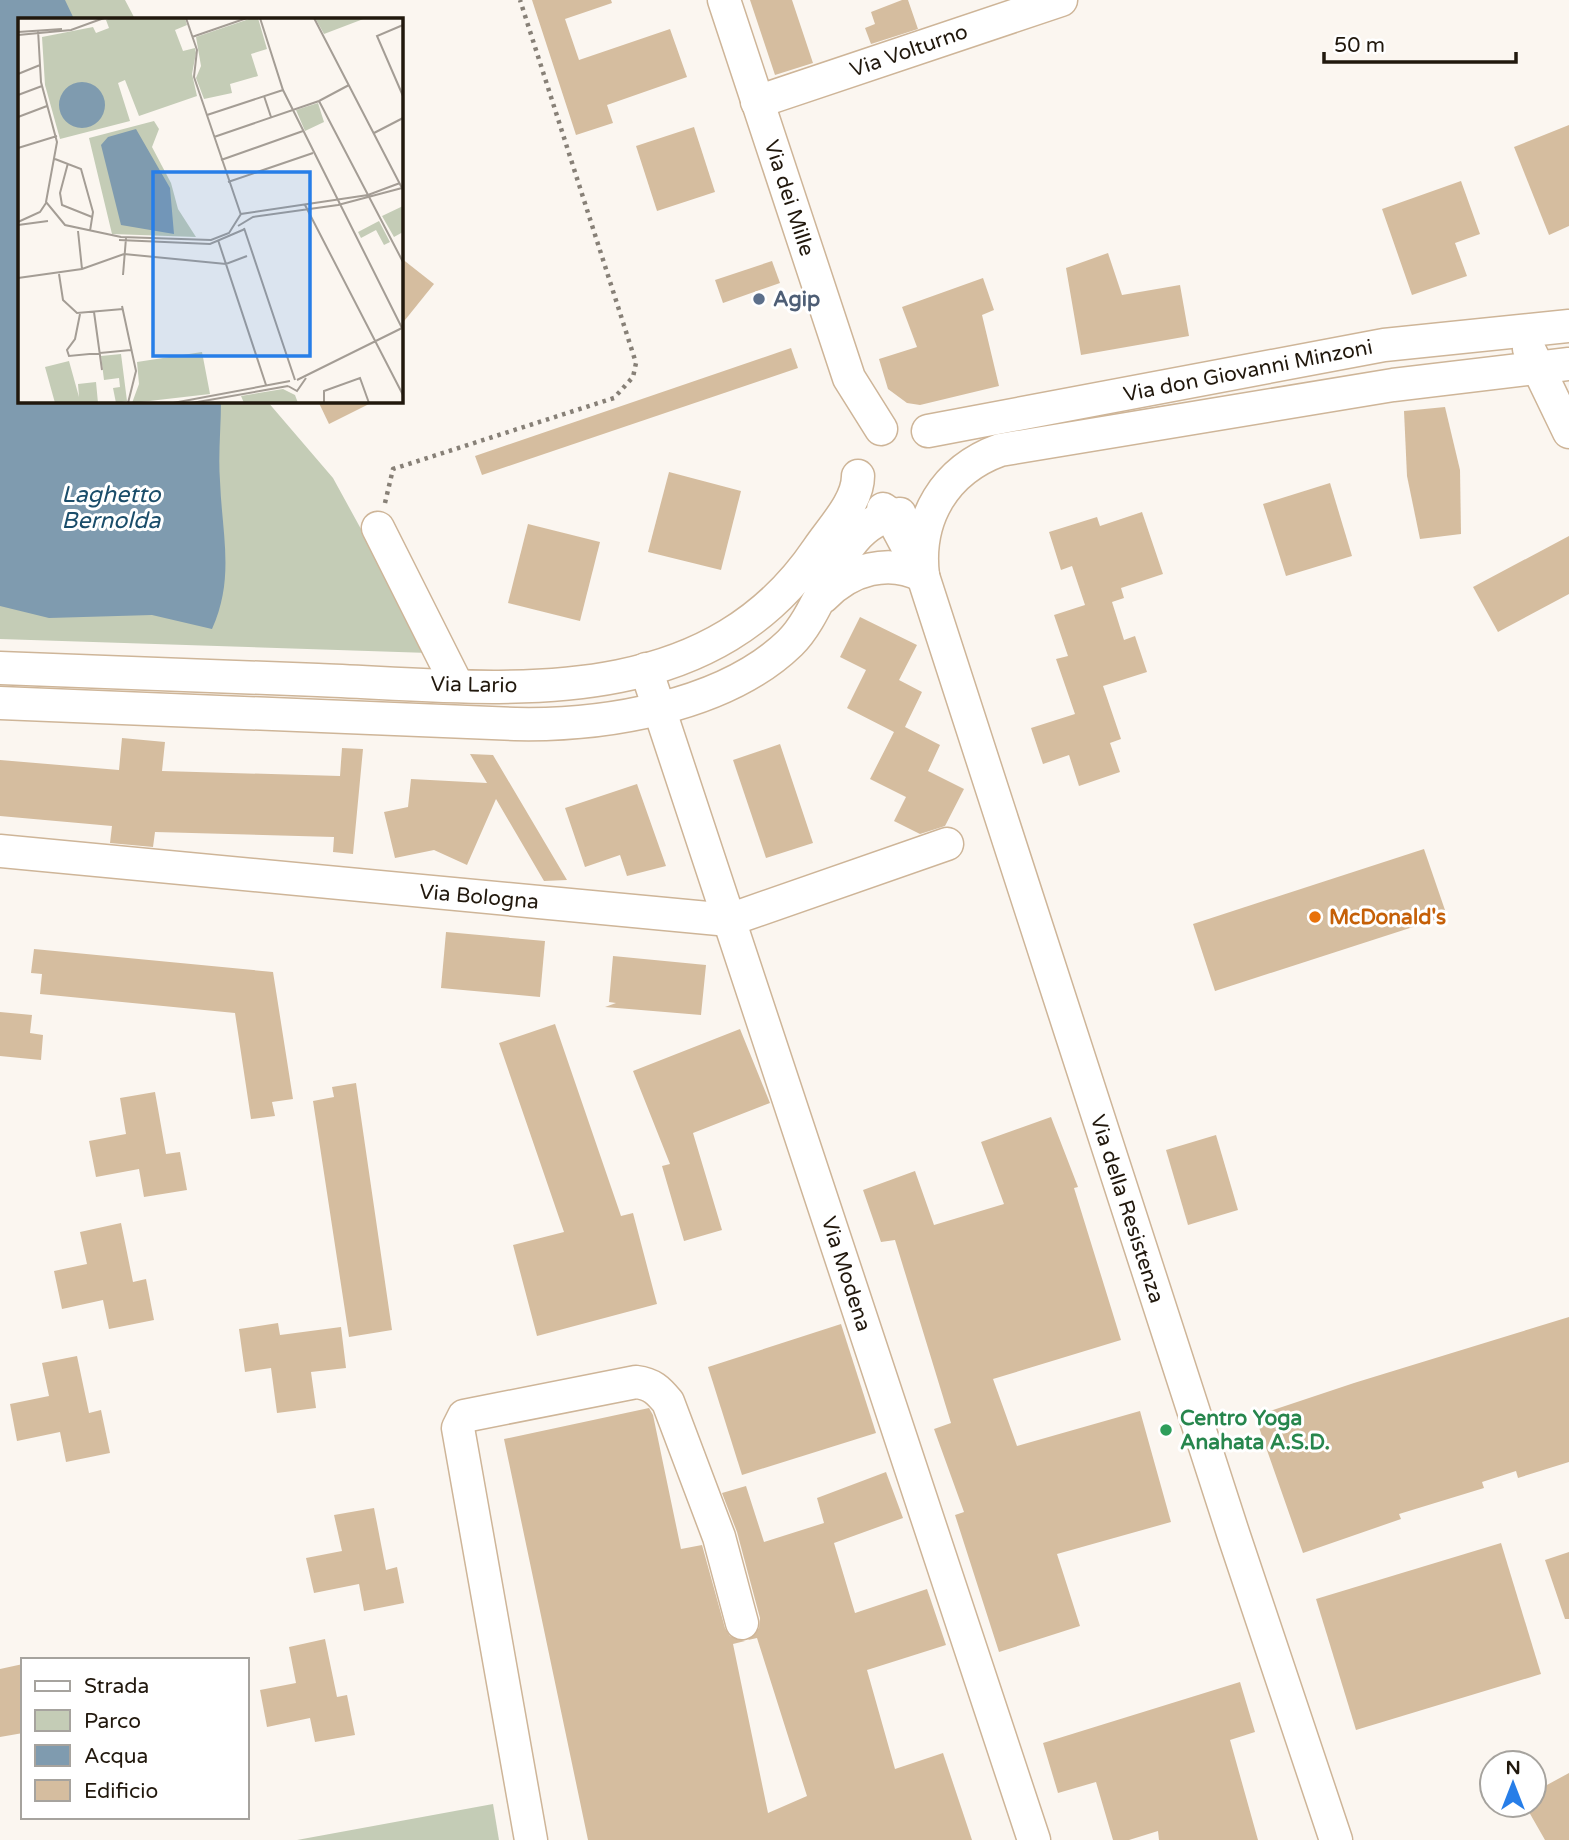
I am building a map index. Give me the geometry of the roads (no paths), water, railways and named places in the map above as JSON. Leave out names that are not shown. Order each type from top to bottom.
[{"type":"street","name":"Via dei Mille","points":[[724,0],[849,378],[881,429]]},
{"type":"street","name":"Via Volturno","points":[[757,102],[1061,0]]},
{"type":"street","name":"Via don Giovanni Minzoni","points":[[928,431],[1384,345],[1569,326]]},
{"type":"street","points":[[1522,331],[1535,367],[1569,432]]},
{"type":"street","name":"Via don Giovanni Minzoni","points":[[942,492],[965,466],[1000,450],[1393,385],[1569,364]]},
{"type":"street","points":[[909,424],[928,431],[938,440],[947,458],[947,479],[942,492],[928,507],[891,512],[866,495],[859,476],[861,452],[869,439],[881,429],[909,424]]},
{"type":"street","name":"Via Lario","points":[[0,668],[457,685],[577,684],[646,669],[724,639],[762,613],[812,557],[854,494],[859,476]]},
{"type":"street","name":"Via della Resistenza","points":[[923,576],[923,537],[930,514],[942,492]]},
{"type":"street","name":"Via della Resistenza","points":[[891,512],[923,576],[1336,1840]]},
{"type":"street","name":"Via Lario","points":[[0,703],[526,725],[596,722],[657,709],[713,689],[768,660],[799,634],[845,552],[864,531],[891,512]]},
{"type":"street","points":[[379,528],[457,685]]},
{"type":"street","name":"Via Lario","points":[[810,615],[835,586],[867,570],[892,566],[923,576]]},
{"type":"street","name":"Via Modena","points":[[646,669],[657,709],[1034,1840]]},
{"type":"street","name":"Via Bologna","points":[[0,851],[729,920],[947,844]]},
{"type":"street","points":[[531,1840],[458,1428],[464,1416],[636,1382],[649,1384],[657,1389],[668,1402],[709,1509],[743,1623]]},
{"type":"water","name":"Laghetto Bernolda","points":[[0,0],[65,0],[74,18],[18,18],[18,402],[221,402],[219,471],[225,574],[219,610],[212,629],[152,615],[49,618],[0,606]]},
{"type":"place","name":"Agip","points":[[759,299]]},
{"type":"place","name":"McDonald's","points":[[1315,917]]},
{"type":"place","name":"Centro Yoga Anahata A.S.D.","points":[[1166,1430]]}]
